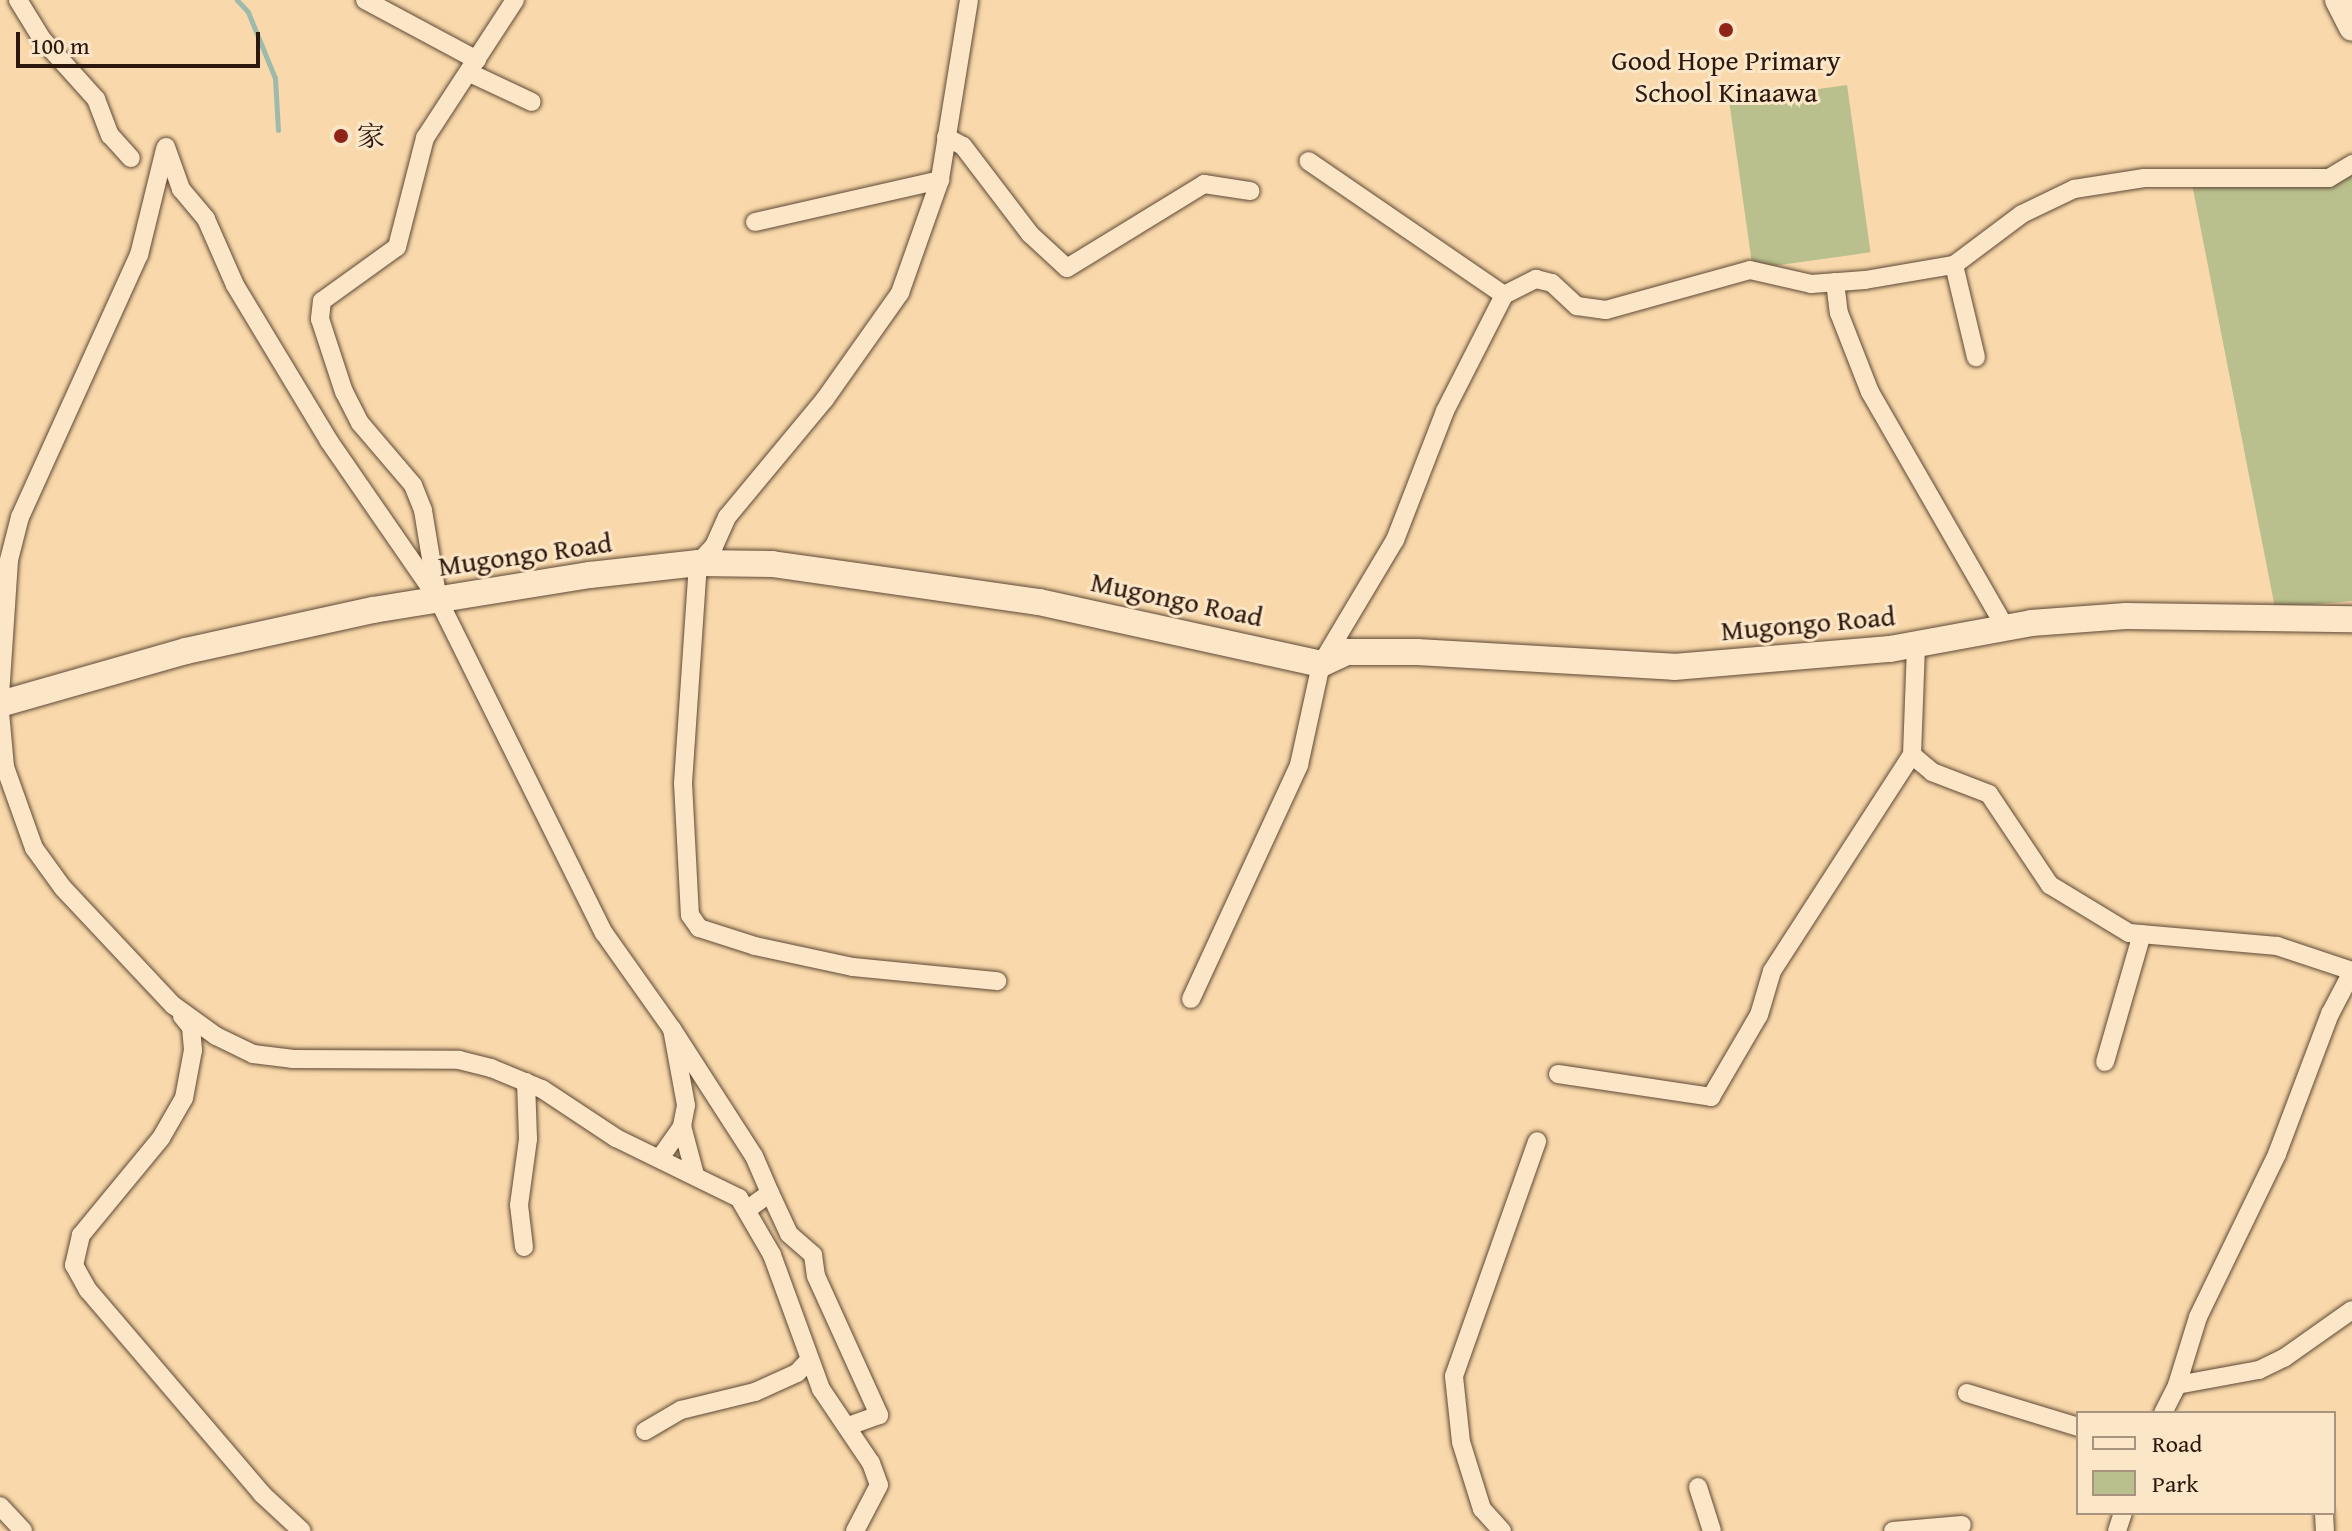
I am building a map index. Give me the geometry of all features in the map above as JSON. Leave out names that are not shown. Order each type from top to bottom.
[{"type":"street","points":[[18,0],[42,39],[96,99],[110,135],[131,158]]},
{"type":"street","points":[[365,0],[532,102]]},
{"type":"street","points":[[438,599],[418,498],[360,423],[320,319],[322,301],[330,290],[397,247],[425,138],[515,0]]},
{"type":"street","points":[[969,0],[940,180],[900,293],[825,399],[727,517],[714,546],[698,563],[683,783],[692,921],[755,946],[853,967],[997,981]]},
{"type":"street","points":[[2338,0],[2352,28]]},
{"type":"street","points":[[946,137],[963,146],[1030,234],[1067,268],[1204,184],[1250,191]]},
{"type":"street","points":[[0,696],[9,560],[20,517],[139,255],[166,147],[181,189],[206,219],[235,285],[329,441],[438,599],[604,933],[672,1029],[754,1156],[789,1234],[813,1255],[816,1276],[879,1415],[848,1426]]},
{"type":"street","points":[[1308,161],[1504,295]]},
{"type":"street","points":[[1191,999],[1299,765],[1321,664],[1395,540],[1445,411],[1504,295],[1536,279],[1552,283],[1577,306],[1606,310],[1750,270],[1811,284],[1954,265],[2022,214],[2074,189],[2144,178],[2329,178],[2352,164]]},
{"type":"street","points":[[755,222],[940,180]]},
{"type":"street","points":[[1954,265],[1976,357]]},
{"type":"street","points":[[1835,282],[1839,313],[1870,392],[2005,627]]},
{"type":"street","name":"Mugongo Road","points":[[0,704],[186,651],[438,599],[698,563],[787,566],[1039,602],[1321,664],[1347,652],[1417,652],[1674,667],[1916,644],[2005,627],[2126,616],[2352,619]]},
{"type":"street","points":[[1558,1074],[1711,1097],[1759,1015],[1772,971],[1912,755],[1916,644]]},
{"type":"street","points":[[0,712],[5,767],[34,848],[63,888],[191,1027],[193,1050],[184,1098],[161,1138],[81,1235],[74,1265],[88,1290],[262,1494],[302,1531]]},
{"type":"street","points":[[1912,755],[1932,772],[1989,794],[2050,885],[2129,933],[2277,946],[2352,971],[2330,1014],[2270,1169],[2198,1317],[2177,1385],[2164,1411]]},
{"type":"street","points":[[2105,1062],[2142,934]]},
{"type":"street","points":[[173,1005],[216,1036],[253,1054],[292,1059],[459,1060],[526,1082],[695,1175],[748,1209],[772,1255],[809,1360],[879,1485],[855,1531]]},
{"type":"street","points":[[660,1158],[682,1126],[686,1105],[672,1029]]},
{"type":"street","points":[[524,1247],[519,1205],[528,1139],[526,1082]]},
{"type":"street","points":[[686,1105],[716,1097]]},
{"type":"street","points":[[682,1126],[695,1175]]},
{"type":"street","points":[[1502,1531],[1482,1509],[1461,1442],[1454,1376],[1537,1141]]},
{"type":"street","points":[[748,1209],[770,1193]]},
{"type":"street","points":[[2177,1385],[2259,1370],[2352,1310]]},
{"type":"street","points":[[645,1431],[681,1410],[755,1392],[797,1373],[809,1360]]},
{"type":"street","points":[[1967,1393],[2076,1426]]},
{"type":"street","points":[[1698,1487],[1712,1531]]},
{"type":"street","points":[[0,1506],[23,1531]]},
{"type":"street","points":[[1893,1531],[1962,1525]]},
{"type":"green space","points":[[1847,85],[1871,252],[1753,269],[1729,102]]},
{"type":"green space","points":[[2352,165],[2352,601],[2275,608],[2191,179]]},
{"type":"waterway","points":[[237,0],[248,12],[275,78],[278,130]]},
{"type":"place","name":"Good Hope Primary School Kinaawa","points":[[1726,30]]},
{"type":"place","name":"家","points":[[341,136]]}]
